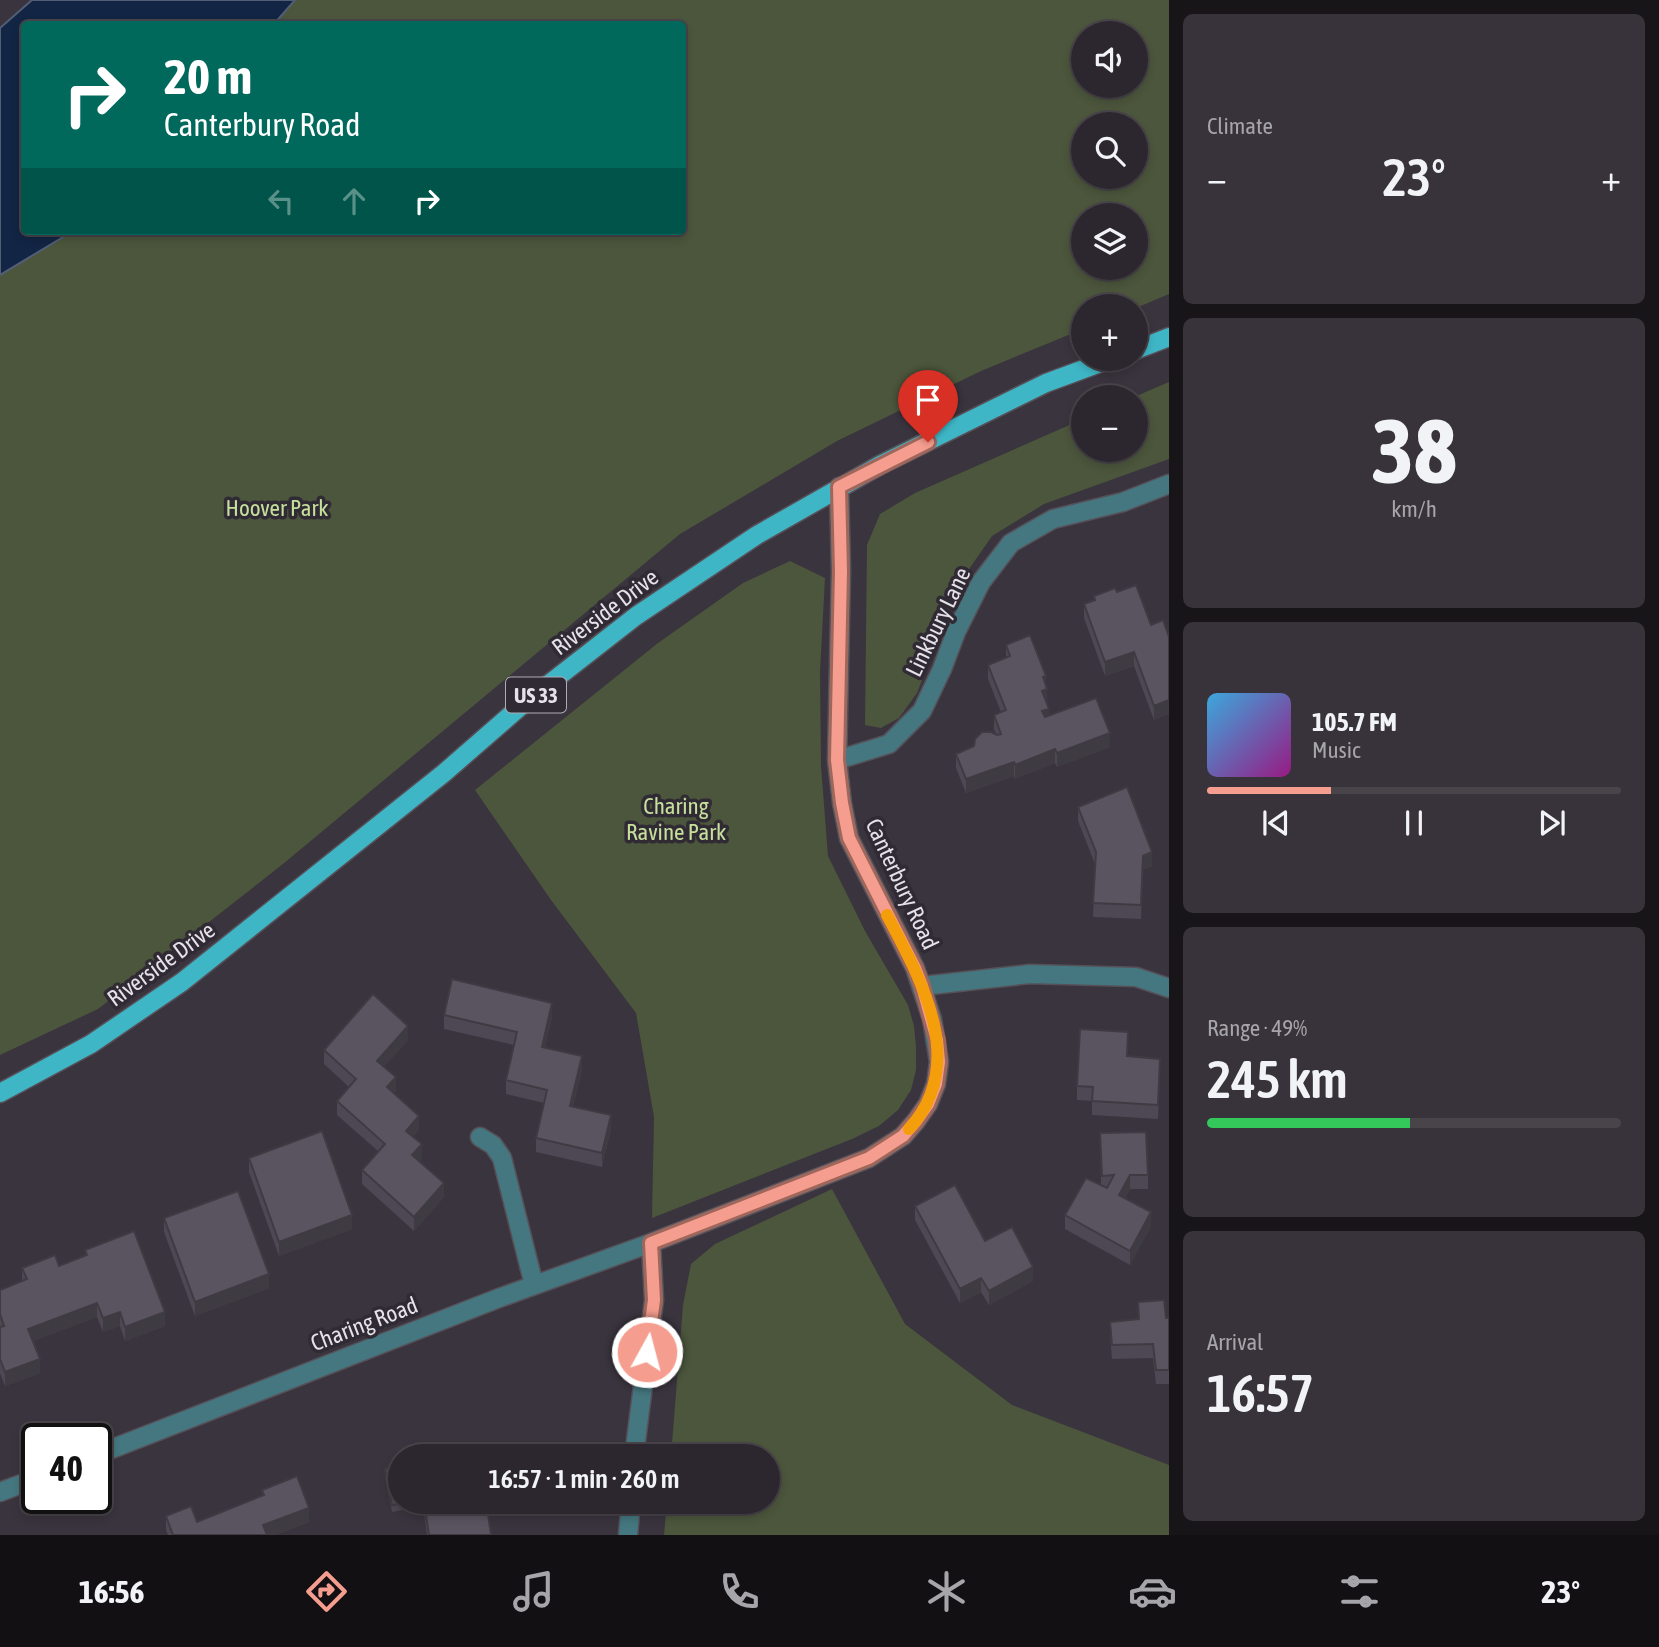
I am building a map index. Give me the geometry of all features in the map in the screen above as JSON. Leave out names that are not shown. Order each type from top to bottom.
[{"type":"main road","points":[[1148,346],[1169,338]]},
{"type":"main road","name":"Riverside Drive","points":[[0,1093],[91,1044],[182,982],[444,773],[522,705],[636,616],[757,535],[839,487],[1046,383],[1078,371]]},
{"type":"street","name":"Linkbury Lane","points":[[837,760],[889,744],[922,711],[981,582],[1011,544],[1054,519],[1124,502],[1169,484]]},
{"type":"street","name":"Canterbury Road","points":[[651,1243],[869,1158],[903,1136],[928,1104],[936,1084],[939,1062],[935,1029],[922,986],[849,838],[842,803],[837,760],[841,571],[839,487]]},
{"type":"street","points":[[922,986],[1030,974],[1136,977],[1169,988]]},
{"type":"street","points":[[480,1137],[493,1145],[502,1158],[534,1285]]},
{"type":"street","points":[[636,1444],[654,1300],[651,1243]]},
{"type":"street","name":"Charing Road","points":[[112,1449],[534,1285],[651,1243]]},
{"type":"street","points":[[0,1492],[21,1484]]},
{"type":"street","points":[[628,1535],[630,1514]]},
{"type":"green space","name":"Hoover Park","points":[[295,0],[1169,0],[1169,294],[1148,303],[1148,294],[1071,294],[1071,334],[981,371],[837,441],[680,534],[283,864],[98,1009],[0,1055],[0,275],[66,235],[686,235],[686,21],[277,21]]},
{"type":"green space","points":[[1169,382],[1169,459],[1044,504],[992,536],[960,582],[917,693],[899,718],[881,728],[865,725],[867,545],[880,514],[915,493],[1071,424],[1071,462],[1148,462],[1148,391]]},
{"type":"green space","name":"Charing Ravine Park","points":[[790,561],[825,578],[820,672],[821,766],[828,856],[865,931],[908,1005],[914,1026],[916,1070],[911,1090],[898,1110],[879,1126],[652,1218],[654,1117],[636,1013],[551,900],[475,790],[658,643],[743,583]]},
{"type":"green space","points":[[832,1189],[905,1324],[1012,1405],[1169,1465],[1169,1535],[664,1535],[666,1514],[780,1514],[780,1444],[672,1444],[683,1305],[691,1264],[715,1244]]},
{"type":"water","points":[[32,0],[295,0],[277,21],[21,21],[21,235],[66,235],[0,275],[0,28]]},
{"type":"building","points":[[1136,585],[1151,625],[1163,620],[1169,637],[1169,700],[1154,706],[1134,652],[1105,662],[1084,604],[1095,600],[1094,596],[1115,588],[1117,592]]},
{"type":"building","points":[[1030,635],[1046,676],[1043,677],[1047,689],[1042,691],[1049,709],[1042,711],[1045,717],[1096,698],[1110,733],[1057,753],[1055,749],[1015,765],[1014,762],[966,779],[956,754],[974,746],[975,739],[982,732],[1001,734],[994,715],[1006,710],[988,665],[1010,656],[1006,645]]},
{"type":"building","points":[[1127,787],[1152,852],[1143,856],[1141,905],[1093,903],[1096,852],[1078,807]]},
{"type":"building","points":[[452,979],[552,1003],[542,1047],[582,1056],[570,1106],[611,1115],[602,1153],[536,1138],[547,1090],[506,1080],[517,1032],[444,1015]]},
{"type":"building","points":[[373,994],[408,1026],[377,1061],[396,1077],[387,1087],[419,1116],[406,1131],[422,1144],[412,1155],[444,1183],[414,1217],[362,1170],[385,1144],[337,1101],[356,1079],[324,1050]]},
{"type":"building","points":[[1080,1029],[1128,1032],[1127,1056],[1160,1059],[1158,1105],[1092,1101],[1093,1087],[1077,1086]]},
{"type":"building","points":[[322,1131],[352,1215],[279,1242],[249,1158]]},
{"type":"building","points":[[1146,1132],[1148,1175],[1130,1175],[1119,1195],[1151,1212],[1130,1251],[1065,1215],[1086,1178],[1107,1188],[1114,1175],[1102,1176],[1100,1133]]},
{"type":"building","points":[[955,1185],[985,1241],[1012,1227],[1033,1267],[989,1291],[981,1278],[960,1289],[915,1206]]},
{"type":"building","points":[[238,1191],[269,1274],[195,1302],[164,1218]]},
{"type":"building","points":[[134,1231],[165,1312],[125,1327],[120,1312],[103,1318],[97,1303],[28,1329],[40,1359],[5,1372],[0,1359],[0,1327],[4,1326],[0,1314],[0,1290],[27,1279],[22,1268],[55,1255],[59,1266],[87,1255],[85,1250]]},
{"type":"building","points":[[1164,1300],[1166,1318],[1169,1318],[1169,1370],[1156,1370],[1153,1344],[1112,1345],[1110,1322],[1139,1319],[1138,1302]]},
{"type":"building","points":[[297,1476],[309,1508],[263,1525],[267,1535],[173,1535],[166,1516],[191,1506],[197,1522],[264,1495],[262,1490]]},
{"type":"building","points":[[426,1514],[488,1514],[491,1535],[429,1535]]},
{"type":"slow traffic","points":[[887,915],[915,968],[937,1040],[939,1062],[936,1084],[928,1104],[909,1129]]},
{"type":"route","points":[[647,1352],[654,1300],[651,1243],[869,1158],[903,1136],[928,1104],[936,1084],[939,1062],[937,1040],[922,986],[849,838],[837,760],[841,571],[839,487],[928,442]]}]
